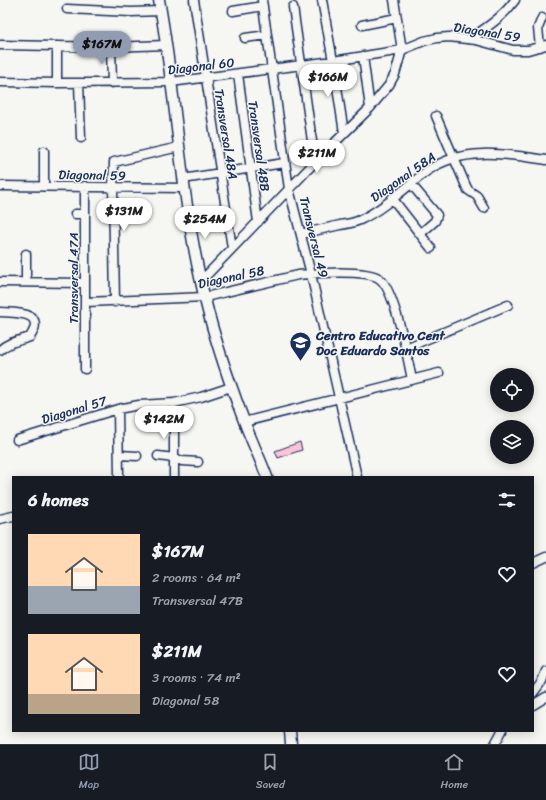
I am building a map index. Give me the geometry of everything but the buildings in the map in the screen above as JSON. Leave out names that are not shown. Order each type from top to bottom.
[{"type":"main road","points":[[159,0],[184,184],[204,297],[231,387],[267,476]]},
{"type":"main road","points":[[290,732],[291,744]]},
{"type":"street","name":"Transversal 48A","points":[[194,0],[232,248]]},
{"type":"street","points":[[322,0],[344,133]]},
{"type":"street","points":[[394,0],[402,50]]},
{"type":"street","points":[[470,39],[508,10],[515,0]]},
{"type":"street","points":[[233,11],[263,3]]},
{"type":"street","name":"Transversal 49","points":[[263,3],[284,163],[289,189],[311,274],[357,476]]},
{"type":"street","points":[[293,7],[315,162]]},
{"type":"street","points":[[67,9],[131,12],[161,11]]},
{"type":"street","points":[[362,24],[397,18]]},
{"type":"street","points":[[542,18],[538,28],[543,46]]},
{"type":"street","points":[[244,38],[267,35]]},
{"type":"street","name":"Diagonal 59","points":[[402,50],[437,38],[449,37],[470,39],[513,50],[528,50],[543,46]]},
{"type":"street","points":[[0,45],[111,47],[166,45]]},
{"type":"street","points":[[57,46],[57,83]]},
{"type":"street","points":[[111,47],[112,83]]},
{"type":"street","name":"Diagonal 60","points":[[0,82],[171,82],[333,61],[402,50]]},
{"type":"street","name":"Diagonal 58","points":[[201,281],[315,162],[370,108],[389,85],[395,74],[402,50]]},
{"type":"street","points":[[363,56],[370,108]]},
{"type":"street","name":"Transversal 48B","points":[[238,74],[258,222]]},
{"type":"street","points":[[79,83],[81,138]]},
{"type":"street","points":[[436,116],[455,158],[460,175],[468,190],[477,196],[484,208]]},
{"type":"street","points":[[115,302],[114,162],[179,147]]},
{"type":"street","points":[[44,151],[44,186]]},
{"type":"street","name":"Diagonal 58A","points":[[301,234],[358,221],[429,170],[443,162],[455,158],[480,154],[503,153],[546,160]]},
{"type":"street","name":"Diagonal 59","points":[[0,186],[113,187],[184,184],[220,172],[284,163]]},
{"type":"street","points":[[410,184],[437,215],[435,221],[420,234]]},
{"type":"street","name":"Transversal 47A","points":[[85,186],[85,369]]},
{"type":"street","points":[[392,198],[431,248]]},
{"type":"street","points":[[75,214],[85,214]]},
{"type":"street","points":[[26,254],[26,282]]},
{"type":"street","name":"Diagonal 58","points":[[86,302],[115,302],[204,297],[298,275],[371,274],[380,279],[386,286],[391,296],[406,348]]},
{"type":"street","points":[[0,282],[85,283]]},
{"type":"street","points":[[412,380],[406,348],[508,305]]},
{"type":"street","points":[[0,312],[27,314],[32,318],[35,324],[34,331],[30,337],[11,342],[0,350]]},
{"type":"street","points":[[244,422],[439,373]]},
{"type":"street","name":"Diagonal 57","points":[[17,440],[118,409],[139,405],[174,403],[201,397],[231,387]]},
{"type":"street","points":[[174,403],[174,476]]},
{"type":"street","points":[[118,409],[120,455],[119,476]]},
{"type":"street","points":[[120,455],[138,456]]},
{"type":"street","points":[[158,456],[174,458],[182,461],[198,462]]},
{"type":"street","points":[[0,519],[12,516]]},
{"type":"street","points":[[534,563],[546,557]]},
{"type":"street","points":[[534,692],[542,681],[546,671]]},
{"type":"street","points":[[534,704],[546,697]]},
{"type":"street","points":[[495,744],[501,732]]},
{"type":"place","name":"Centro Educativo Cent Doc Eduardo Santos","points":[[300,362]]}]
